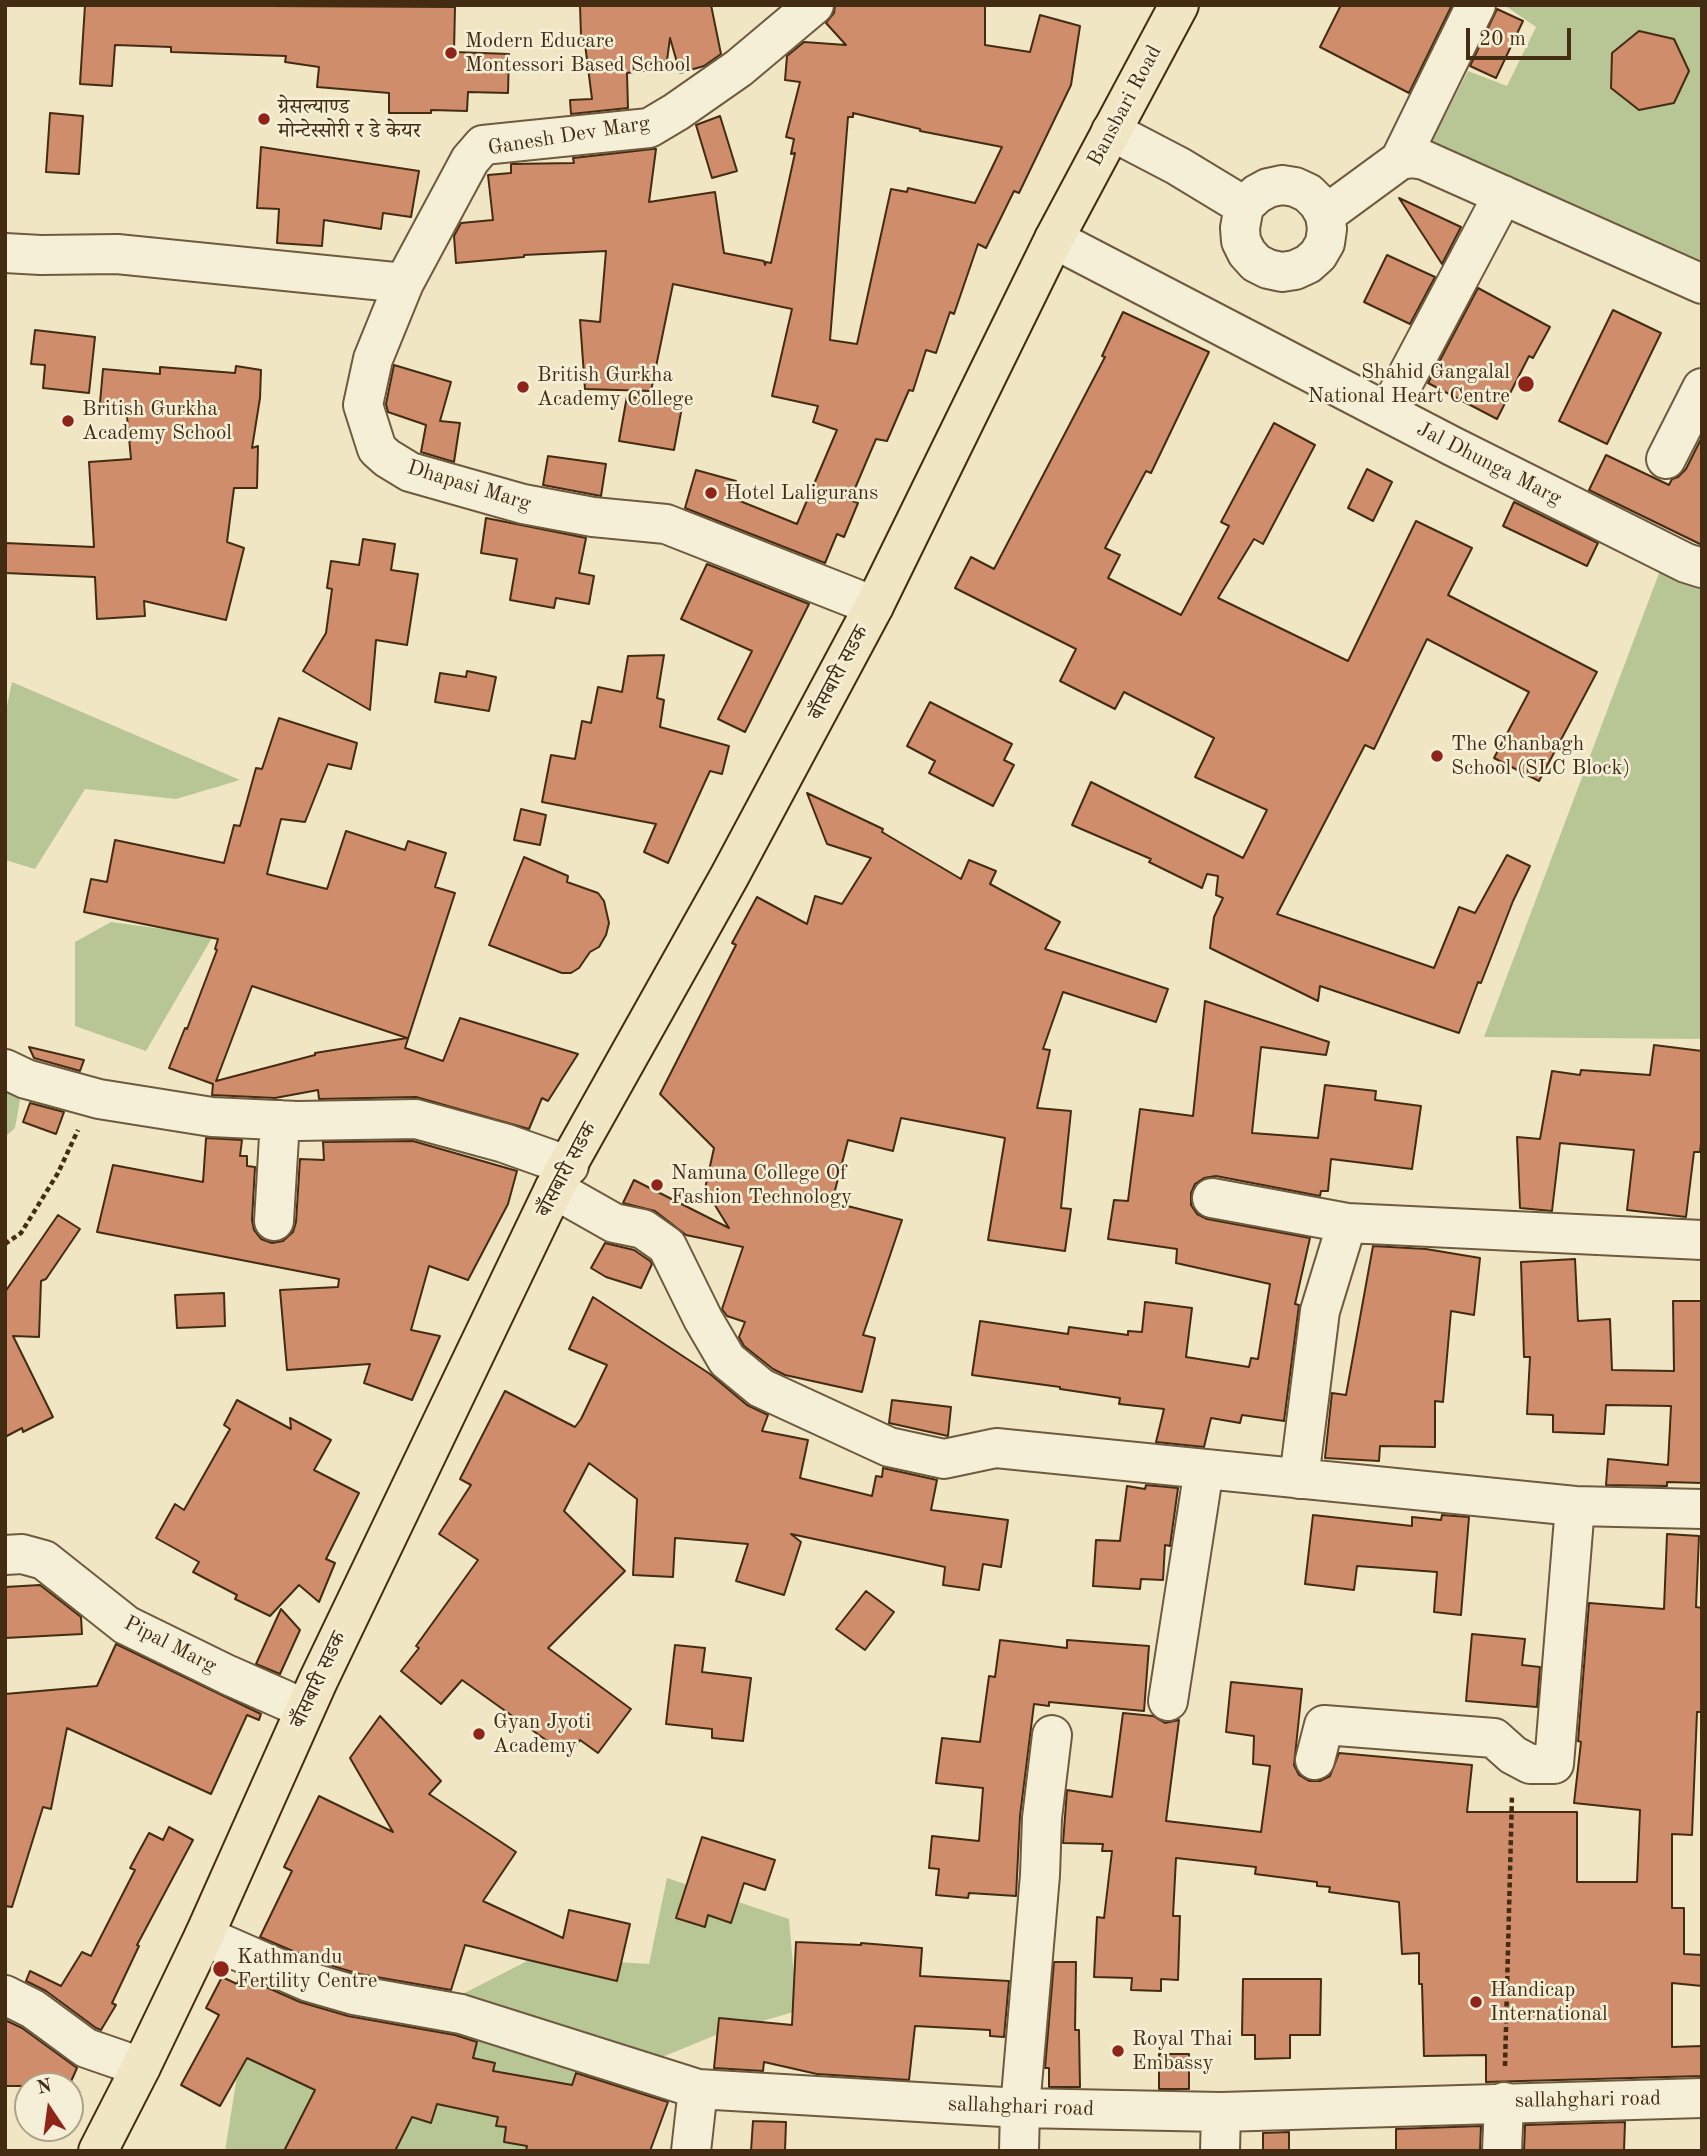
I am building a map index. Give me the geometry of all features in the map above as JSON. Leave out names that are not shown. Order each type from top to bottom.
[{"type":"main road","name":"Bansbari Road","points":[[1062,223],[1180,5]]},
{"type":"main road","name":"बाँसबारी सडक","points":[[98,2151],[204,1936],[305,1709],[561,1178],[729,877],[874,606],[1062,223]]},
{"type":"street","name":"Ganesh Dev Marg","points":[[404,283],[470,160],[483,145],[649,128],[739,68],[814,5]]},
{"type":"street","points":[[1400,160],[1476,5]]},
{"type":"street","points":[[1111,131],[1178,166],[1244,206]]},
{"type":"street","points":[[1325,215],[1400,160],[1424,159],[1702,284]]},
{"type":"street","points":[[1282,185],[1295,187],[1308,193],[1325,215],[1325,243],[1318,255],[1308,264],[1295,270],[1282,272],[1256,263],[1241,241],[1240,228],[1244,206],[1268,188],[1282,185]]},
{"type":"street","points":[[1388,412],[1503,195]]},
{"type":"street","name":"Jal Dhunga Marg","points":[[1062,223],[1388,412],[1686,564],[1702,568]]},
{"type":"street","points":[[5,253],[117,254],[404,283]]},
{"type":"street","name":"Dhapasi Marg","points":[[404,283],[373,359],[363,405],[377,449],[387,458],[410,472],[523,504],[593,517],[666,524],[874,606]]},
{"type":"street","points":[[1666,459],[1702,388]]},
{"type":"street","points":[[5,1069],[26,1079],[93,1097],[212,1117],[280,1120],[416,1119],[504,1143],[561,1178],[614,1223],[643,1229],[667,1245],[698,1309],[727,1360],[761,1388],[889,1447],[944,1460],[996,1448],[1575,1506],[1702,1509]]},
{"type":"street","points":[[274,1222],[280,1120]]},
{"type":"street","points":[[1212,1198],[1347,1223],[1702,1240]]},
{"type":"street","points":[[1299,1479],[1320,1311],[1347,1223]]},
{"type":"street","points":[[1168,1701],[1204,1469]]},
{"type":"street","points":[[1315,1760],[1324,1725],[1494,1738],[1513,1755],[1530,1765],[1554,1763],[1575,1506]]},
{"type":"street","name":"Pipal Marg","points":[[5,1555],[22,1554],[44,1560],[126,1625],[305,1709]]},
{"type":"street","points":[[1018,2151],[1040,1875],[1042,1818],[1052,1735]]},
{"type":"street","name":"sallahghari road","points":[[204,1936],[309,1982],[354,1995],[461,2014],[698,2089],[1020,2108],[1221,2112],[1702,2098]]},
{"type":"street","points":[[5,1995],[33,2010],[86,2048],[141,2067]]},
{"type":"street","points":[[691,2151],[698,2089]]},
{"type":"street","points":[[1502,2151],[1504,2102]]},
{"type":"street","points":[[1220,2151],[1221,2112]]},
{"type":"path","points":[[5,1244],[21,1233],[58,1173],[93,1097]]},
{"type":"path","points":[[1504,2102],[1513,1755]]},
{"type":"green space","points":[[1504,5],[1702,5],[1702,272],[1424,157],[1468,71],[1507,86],[1536,27]]},
{"type":"green space","points":[[1664,560],[1702,576],[1702,1039],[1484,1037]]},
{"type":"green space","points":[[12,682],[240,780],[176,799],[85,789],[35,869],[5,860],[5,715]]},
{"type":"green space","points":[[111,922],[213,936],[146,1051],[75,1026],[75,942]]},
{"type":"green space","points":[[5,1058],[21,1094],[15,1128],[5,1137]]},
{"type":"green space","points":[[667,1878],[789,1919],[797,2011],[721,2033],[586,2088],[571,2151],[225,2151],[243,2039],[318,2068],[535,1957],[649,1964]]},
{"type":"building","points":[[85,5],[455,7],[454,52],[509,54],[508,93],[468,92],[467,111],[389,113],[389,93],[317,87],[319,67],[285,62],[286,56],[171,52],[171,47],[115,45],[112,86],[80,84]]},
{"type":"building","points":[[580,5],[711,5],[721,54],[704,66],[680,73],[670,38],[666,68],[627,73],[628,108],[571,114],[570,100],[592,99],[584,36],[581,36]]},
{"type":"building","points":[[835,5],[985,5],[985,45],[1030,52],[1040,15],[1080,26],[1071,85],[1019,193],[1014,191],[986,248],[978,244],[954,314],[950,312],[936,353],[926,350],[913,391],[909,390],[887,441],[876,439],[850,500],[858,503],[844,537],[837,534],[825,563],[685,508],[696,470],[736,481],[730,497],[797,524],[837,430],[813,422],[818,406],[772,396],[792,309],[673,284],[651,391],[585,389],[580,320],[600,322],[606,251],[524,255],[456,263],[454,236],[461,223],[493,220],[488,175],[511,173],[511,164],[574,163],[573,158],[656,149],[649,202],[715,192],[724,253],[764,261],[765,265],[766,262],[771,263],[795,153],[791,154],[794,139],[786,137],[800,82],[785,80],[787,56],[804,42],[846,45],[826,23],[834,13]],"holes":[[[853,113],[1002,147],[975,203],[908,188],[907,192],[891,189],[857,344],[830,340],[848,117],[853,117]]]},
{"type":"building","points":[[1341,5],[1452,5],[1409,93],[1320,47]]},
{"type":"building","points":[[1497,9],[1523,21],[1496,78],[1470,66]]},
{"type":"building","points":[[1639,31],[1674,39],[1689,71],[1674,103],[1639,110],[1611,88],[1612,53]]},
{"type":"building","points":[[50,113],[83,116],[79,174],[46,172]]},
{"type":"building","points":[[720,116],[737,171],[712,178],[696,125]]},
{"type":"building","points":[[261,147],[419,171],[411,217],[383,213],[381,229],[324,220],[322,246],[277,243],[279,209],[257,208]]},
{"type":"building","points":[[1399,198],[1461,227],[1442,264]]},
{"type":"building","points":[[1387,255],[1435,277],[1410,324],[1364,302]]},
{"type":"building","points":[[1478,288],[1550,327],[1533,358],[1529,356],[1497,419],[1428,383]]},
{"type":"building","points":[[1613,310],[1661,333],[1607,444],[1559,421]]},
{"type":"building","points":[[1123,312],[1209,352],[1151,473],[1146,471],[1105,548],[1120,555],[1108,578],[1181,615],[1229,526],[1221,522],[1274,423],[1315,445],[1263,544],[1254,539],[1218,598],[1348,661],[1416,521],[1472,548],[1448,595],[1597,672],[1539,781],[1494,758],[1529,692],[1427,639],[1374,749],[1365,745],[1277,914],[1434,968],[1459,907],[1475,913],[1507,855],[1530,866],[1513,901],[1481,983],[1478,982],[1459,1033],[1320,986],[1318,1001],[1210,948],[1214,917],[1223,898],[1216,895],[1218,876],[1207,874],[1202,888],[1149,862],[1151,859],[1072,825],[1091,782],[1243,858],[1267,810],[1195,777],[1214,738],[1124,692],[1115,709],[1060,681],[1076,649],[955,588],[971,557],[994,569],[1105,357],[1102,356]]},
{"type":"building","points":[[35,330],[95,337],[89,393],[43,388],[45,365],[31,364]]},
{"type":"building","points":[[394,365],[451,382],[440,421],[460,423],[454,462],[421,452],[426,425],[388,412],[386,404]]},
{"type":"building","points":[[236,366],[261,370],[260,398],[252,448],[258,446],[257,488],[234,488],[227,542],[244,548],[226,620],[144,601],[145,616],[97,619],[95,577],[5,573],[5,543],[94,547],[89,462],[131,459],[126,406],[100,403],[103,369],[160,374],[160,367],[235,373]]},
{"type":"building","points":[[627,396],[682,407],[674,450],[619,441]]},
{"type":"building","points":[[1702,437],[1702,545],[1589,490],[1606,455],[1669,485],[1672,479],[1686,469]]},
{"type":"building","name":"British Gurkha Academy College","points":[[548,456],[606,464],[601,496],[543,485]]},
{"type":"building","points":[[1367,469],[1392,482],[1373,521],[1348,508]]},
{"type":"building","points":[[1514,502],[1598,543],[1587,566],[1503,526]]},
{"type":"building","points":[[486,518],[586,538],[579,573],[594,576],[589,604],[556,598],[554,608],[510,600],[517,559],[481,553]]},
{"type":"building","points":[[363,539],[395,544],[391,570],[418,574],[407,645],[376,640],[370,710],[303,671],[326,633],[332,589],[327,588],[331,561],[359,565]]},
{"type":"building","points":[[707,564],[809,604],[745,732],[718,719],[752,651],[681,619]]},
{"type":"building","points":[[664,655],[657,698],[664,700],[660,727],[729,746],[722,774],[710,771],[668,863],[644,852],[656,824],[542,802],[551,755],[575,759],[582,721],[591,723],[598,687],[622,692],[628,656]]},
{"type":"building","points":[[467,671],[496,677],[489,711],[435,702],[440,673],[466,677]]},
{"type":"building","points":[[930,702],[1012,744],[1004,760],[1014,765],[993,806],[929,773],[935,761],[907,746]]},
{"type":"building","points":[[279,718],[357,743],[351,769],[328,764],[305,822],[281,819],[267,874],[327,889],[346,831],[405,850],[408,841],[446,853],[435,887],[455,893],[405,1048],[443,1061],[460,1018],[578,1054],[548,1101],[542,1098],[529,1129],[416,1097],[319,1099],[318,1090],[275,1098],[212,1095],[213,1084],[169,1068],[185,1028],[187,1029],[217,950],[218,939],[84,912],[91,879],[107,882],[115,840],[224,863],[234,825],[240,826],[256,768],[262,769]],"holes":[[[252,986],[407,1038],[315,1053],[216,1081]]]},
{"type":"building","points":[[807,793],[883,829],[882,832],[961,879],[969,860],[996,871],[990,884],[1060,922],[1045,949],[1168,989],[1156,1022],[1063,992],[1043,1049],[1050,1050],[1037,1108],[1071,1111],[1061,1208],[1071,1209],[1065,1251],[988,1240],[1005,1138],[901,1118],[893,1151],[848,1140],[832,1202],[902,1220],[863,1335],[875,1338],[862,1392],[785,1375],[744,1346],[739,1337],[745,1322],[727,1316],[722,1309],[743,1247],[686,1235],[655,1211],[623,1203],[634,1180],[729,1228],[705,1189],[714,1148],[660,1094],[736,945],[732,943],[757,897],[807,924],[815,896],[842,904],[871,858],[827,844]]},
{"type":"building","points":[[521,809],[546,815],[540,845],[514,840]]},
{"type":"building","points":[[524,857],[568,876],[567,882],[598,893],[604,901],[609,923],[606,935],[599,947],[590,952],[579,968],[571,973],[562,973],[489,945]]},
{"type":"building","points":[[1205,1001],[1329,1042],[1326,1055],[1261,1047],[1252,1133],[1318,1138],[1325,1085],[1376,1091],[1375,1100],[1421,1106],[1412,1169],[1331,1159],[1328,1191],[1321,1191],[1320,1196],[1216,1176],[1204,1178],[1195,1184],[1191,1193],[1191,1205],[1197,1214],[1207,1219],[1310,1238],[1295,1304],[1299,1305],[1284,1421],[1242,1415],[1240,1423],[1211,1418],[1204,1447],[1156,1442],[1164,1409],[1119,1404],[1120,1398],[1060,1387],[972,1375],[980,1321],[1068,1334],[1069,1327],[1128,1335],[1128,1331],[1142,1332],[1145,1302],[1192,1308],[1186,1357],[1249,1367],[1251,1358],[1258,1359],[1270,1284],[1176,1263],[1177,1249],[1108,1239],[1114,1200],[1128,1201],[1140,1109],[1193,1116]]},
{"type":"building","points":[[1654,1045],[1702,1051],[1702,1134],[1700,1152],[1694,1152],[1686,1217],[1627,1210],[1634,1150],[1560,1143],[1552,1211],[1520,1208],[1517,1137],[1540,1139],[1552,1071],[1580,1075],[1581,1070],[1650,1075]]},
{"type":"building","points":[[29,1047],[84,1060],[80,1071],[34,1058]]},
{"type":"building","points":[[30,1103],[64,1112],[56,1134],[23,1122]]},
{"type":"building","points":[[206,1138],[242,1140],[240,1156],[247,1156],[247,1166],[255,1167],[252,1220],[254,1230],[261,1239],[272,1243],[283,1241],[293,1232],[300,1159],[324,1160],[323,1142],[413,1141],[517,1171],[508,1204],[468,1280],[429,1266],[411,1330],[440,1336],[412,1400],[364,1383],[370,1364],[287,1370],[280,1290],[338,1287],[339,1279],[97,1232],[113,1165],[203,1182]]},
{"type":"building","points":[[58,1215],[80,1229],[46,1279],[41,1281],[39,1337],[13,1336],[53,1417],[23,1432],[22,1428],[5,1437],[5,1292]]},
{"type":"building","points":[[605,1243],[634,1250],[650,1261],[652,1264],[641,1288],[606,1277],[591,1268]]},
{"type":"building","points":[[1373,1246],[1426,1249],[1480,1258],[1474,1315],[1451,1311],[1443,1402],[1435,1401],[1435,1447],[1380,1446],[1379,1461],[1325,1458],[1332,1393],[1346,1395]]},
{"type":"building","points":[[1575,1259],[1578,1321],[1610,1319],[1612,1370],[1674,1371],[1673,1301],[1702,1301],[1702,1483],[1667,1482],[1667,1486],[1606,1485],[1608,1459],[1668,1465],[1671,1406],[1606,1405],[1604,1434],[1553,1432],[1553,1415],[1527,1414],[1530,1357],[1524,1357],[1521,1262]]},
{"type":"building","points":[[224,1293],[225,1326],[177,1328],[175,1295]]},
{"type":"building","points":[[593,1297],[710,1374],[747,1405],[768,1415],[762,1431],[808,1440],[800,1478],[872,1496],[876,1476],[882,1477],[883,1468],[937,1480],[931,1510],[1008,1520],[1001,1567],[983,1564],[979,1590],[943,1585],[945,1567],[791,1534],[801,1542],[784,1595],[736,1581],[748,1544],[675,1538],[673,1577],[633,1575],[637,1499],[589,1463],[564,1511],[625,1571],[548,1648],[631,1709],[598,1753],[580,1740],[571,1751],[563,1745],[560,1750],[462,1680],[441,1704],[401,1671],[478,1560],[439,1534],[471,1485],[460,1479],[505,1391],[575,1427],[581,1419],[607,1365],[569,1349]]},
{"type":"building","points":[[237,1400],[291,1429],[290,1418],[331,1440],[314,1470],[359,1493],[326,1559],[335,1563],[319,1602],[299,1585],[270,1616],[235,1599],[237,1595],[193,1572],[199,1562],[156,1538],[175,1504],[184,1510],[230,1429],[224,1425]]},
{"type":"building","points":[[892,1400],[951,1407],[948,1436],[889,1423]]},
{"type":"building","points":[[1146,1485],[1178,1488],[1170,1546],[1165,1545],[1163,1580],[1141,1579],[1140,1589],[1093,1586],[1096,1540],[1120,1541],[1127,1486],[1145,1489]]},
{"type":"building","points":[[1313,1515],[1412,1526],[1412,1517],[1441,1520],[1442,1515],[1469,1517],[1461,1615],[1434,1612],[1437,1572],[1357,1566],[1354,1590],[1305,1584]]},
{"type":"building","points":[[1667,1534],[1699,1536],[1696,1607],[1702,1608],[1702,1712],[1697,1712],[1692,1835],[1672,1834],[1672,1908],[1684,1908],[1684,1954],[1702,1955],[1702,1986],[1672,1983],[1672,2047],[1702,2046],[1702,2076],[1486,2082],[1486,2055],[1424,2056],[1419,1953],[1402,1954],[1399,1902],[1329,1892],[1330,1887],[1317,1886],[1317,1882],[1255,1874],[1256,1867],[1176,1858],[1173,1916],[1180,1916],[1178,1980],[1161,1979],[1161,1991],[1131,1990],[1132,1978],[1094,1977],[1097,1917],[1104,1918],[1112,1851],[1102,1851],[1103,1844],[1063,1843],[1067,1790],[1112,1797],[1123,1713],[1153,1716],[1165,1723],[1179,1720],[1166,1821],[1261,1832],[1270,1766],[1253,1764],[1254,1736],[1226,1732],[1231,1682],[1302,1689],[1294,1765],[1299,1775],[1309,1781],[1320,1781],[1330,1776],[1339,1753],[1472,1765],[1467,1812],[1577,1812],[1577,1882],[1637,1882],[1640,1810],[1574,1803],[1581,1742],[1578,1741],[1589,1603],[1664,1609]]},
{"type":"building","points":[[40,1585],[81,1617],[82,1634],[5,1638],[5,1587]]},
{"type":"building","points":[[866,1591],[894,1612],[865,1650],[836,1629]]},
{"type":"building","points":[[281,1609],[300,1630],[280,1674],[256,1664]]},
{"type":"building","points":[[1472,1634],[1525,1639],[1522,1665],[1540,1667],[1537,1707],[1466,1701]]},
{"type":"building","points":[[1000,1640],[1067,1648],[1067,1640],[1149,1646],[1144,1711],[1049,1702],[1049,1706],[1034,1704],[1020,1816],[1016,1896],[969,1893],[968,1898],[936,1895],[939,1869],[929,1868],[932,1836],[979,1841],[983,1788],[936,1783],[942,1738],[980,1742],[989,1676],[995,1677]]},
{"type":"building","points":[[116,1644],[261,1714],[259,1720],[247,1715],[211,1794],[67,1728],[51,1809],[43,1807],[12,1907],[5,1906],[5,1694],[97,1686]]},
{"type":"building","points":[[675,1645],[705,1648],[702,1672],[751,1678],[743,1741],[712,1738],[712,1729],[666,1724]]},
{"type":"building","points":[[380,1716],[441,1781],[429,1794],[516,1852],[483,1901],[563,1938],[569,1910],[630,1924],[617,1981],[465,1945],[451,1990],[359,1974],[316,1961],[260,1937],[292,1871],[284,1867],[319,1796],[393,1832],[350,1758]]},
{"type":"building","points":[[169,1827],[193,1840],[137,1945],[139,1946],[112,2003],[116,2005],[101,2030],[46,1991],[26,1981],[30,1971],[61,1986],[82,1952],[91,1956],[135,1870],[130,1868],[149,1833],[163,1840]]},
{"type":"building","points":[[702,1837],[775,1860],[765,1890],[744,1883],[731,1923],[708,1915],[705,1927],[676,1918]]},
{"type":"building","points":[[796,1942],[922,1948],[920,1976],[1009,1981],[1004,2037],[990,2036],[990,2030],[915,2026],[909,2080],[817,2074],[764,2062],[763,2071],[714,2068],[719,2018],[792,2025]]},
{"type":"building","points":[[1054,1962],[1076,1962],[1075,2030],[1079,2030],[1080,2087],[1049,2087],[1049,2068],[1045,2068]]},
{"type":"building","points":[[241,1976],[300,2002],[348,2016],[455,2035],[477,2042],[473,2058],[495,2063],[493,2071],[572,2085],[576,2073],[668,2102],[650,2151],[526,2151],[527,2146],[504,2142],[506,2127],[496,2126],[498,2117],[437,2104],[431,2123],[412,2117],[395,2151],[284,2151],[315,2090],[247,2058],[220,2106],[181,2085],[219,2015],[206,2008],[222,1977],[237,1984]]},
{"type":"building","points":[[1243,1979],[1321,1979],[1320,2035],[1290,2035],[1290,2058],[1255,2059],[1255,2035],[1242,2035]]},
{"type":"building","points":[[5,2020],[22,2028],[77,2068],[75,2072],[14,2072],[14,2086],[5,2086]]},
{"type":"building","points":[[1159,2054],[1189,2054],[1189,2089],[1159,2089]]},
{"type":"building","points":[[753,2121],[786,2122],[785,2151],[751,2151]]},
{"type":"building","points":[[1625,2122],[1624,2151],[1524,2151],[1525,2125]]},
{"type":"building","points":[[1481,2126],[1480,2151],[1396,2151],[1396,2129]]},
{"type":"building","points":[[1289,2132],[1289,2151],[1263,2151],[1263,2133]]},
{"type":"place","name":"Modern Educare Montessori Based School","points":[[451,53]]},
{"type":"place","name":"ग्रेसल्याण्ड मोन्टेस्सोरी र डे केयर","points":[[264,119]]},
{"type":"place","name":"Shahid Gangalal National Heart Centre","points":[[1526,384]]},
{"type":"place","name":"British Gurkha Academy College","points":[[523,387]]},
{"type":"place","name":"British Gurkha Academy School","points":[[68,421]]},
{"type":"place","name":"Hotel Laligurans","points":[[711,493]]},
{"type":"place","name":"The Chanbagh School (SLC Block)","points":[[1437,756]]},
{"type":"place","name":"Namuna College Of Fashion Technology","points":[[657,1185]]},
{"type":"place","name":"Gyan Jyoti Academy","points":[[479,1734]]},
{"type":"place","name":"Kathmandu Fertility Centre","points":[[221,1969]]},
{"type":"place","name":"Handicap International","points":[[1476,2002]]},
{"type":"place","name":"Royal Thai Embassy","points":[[1118,2051]]}]
